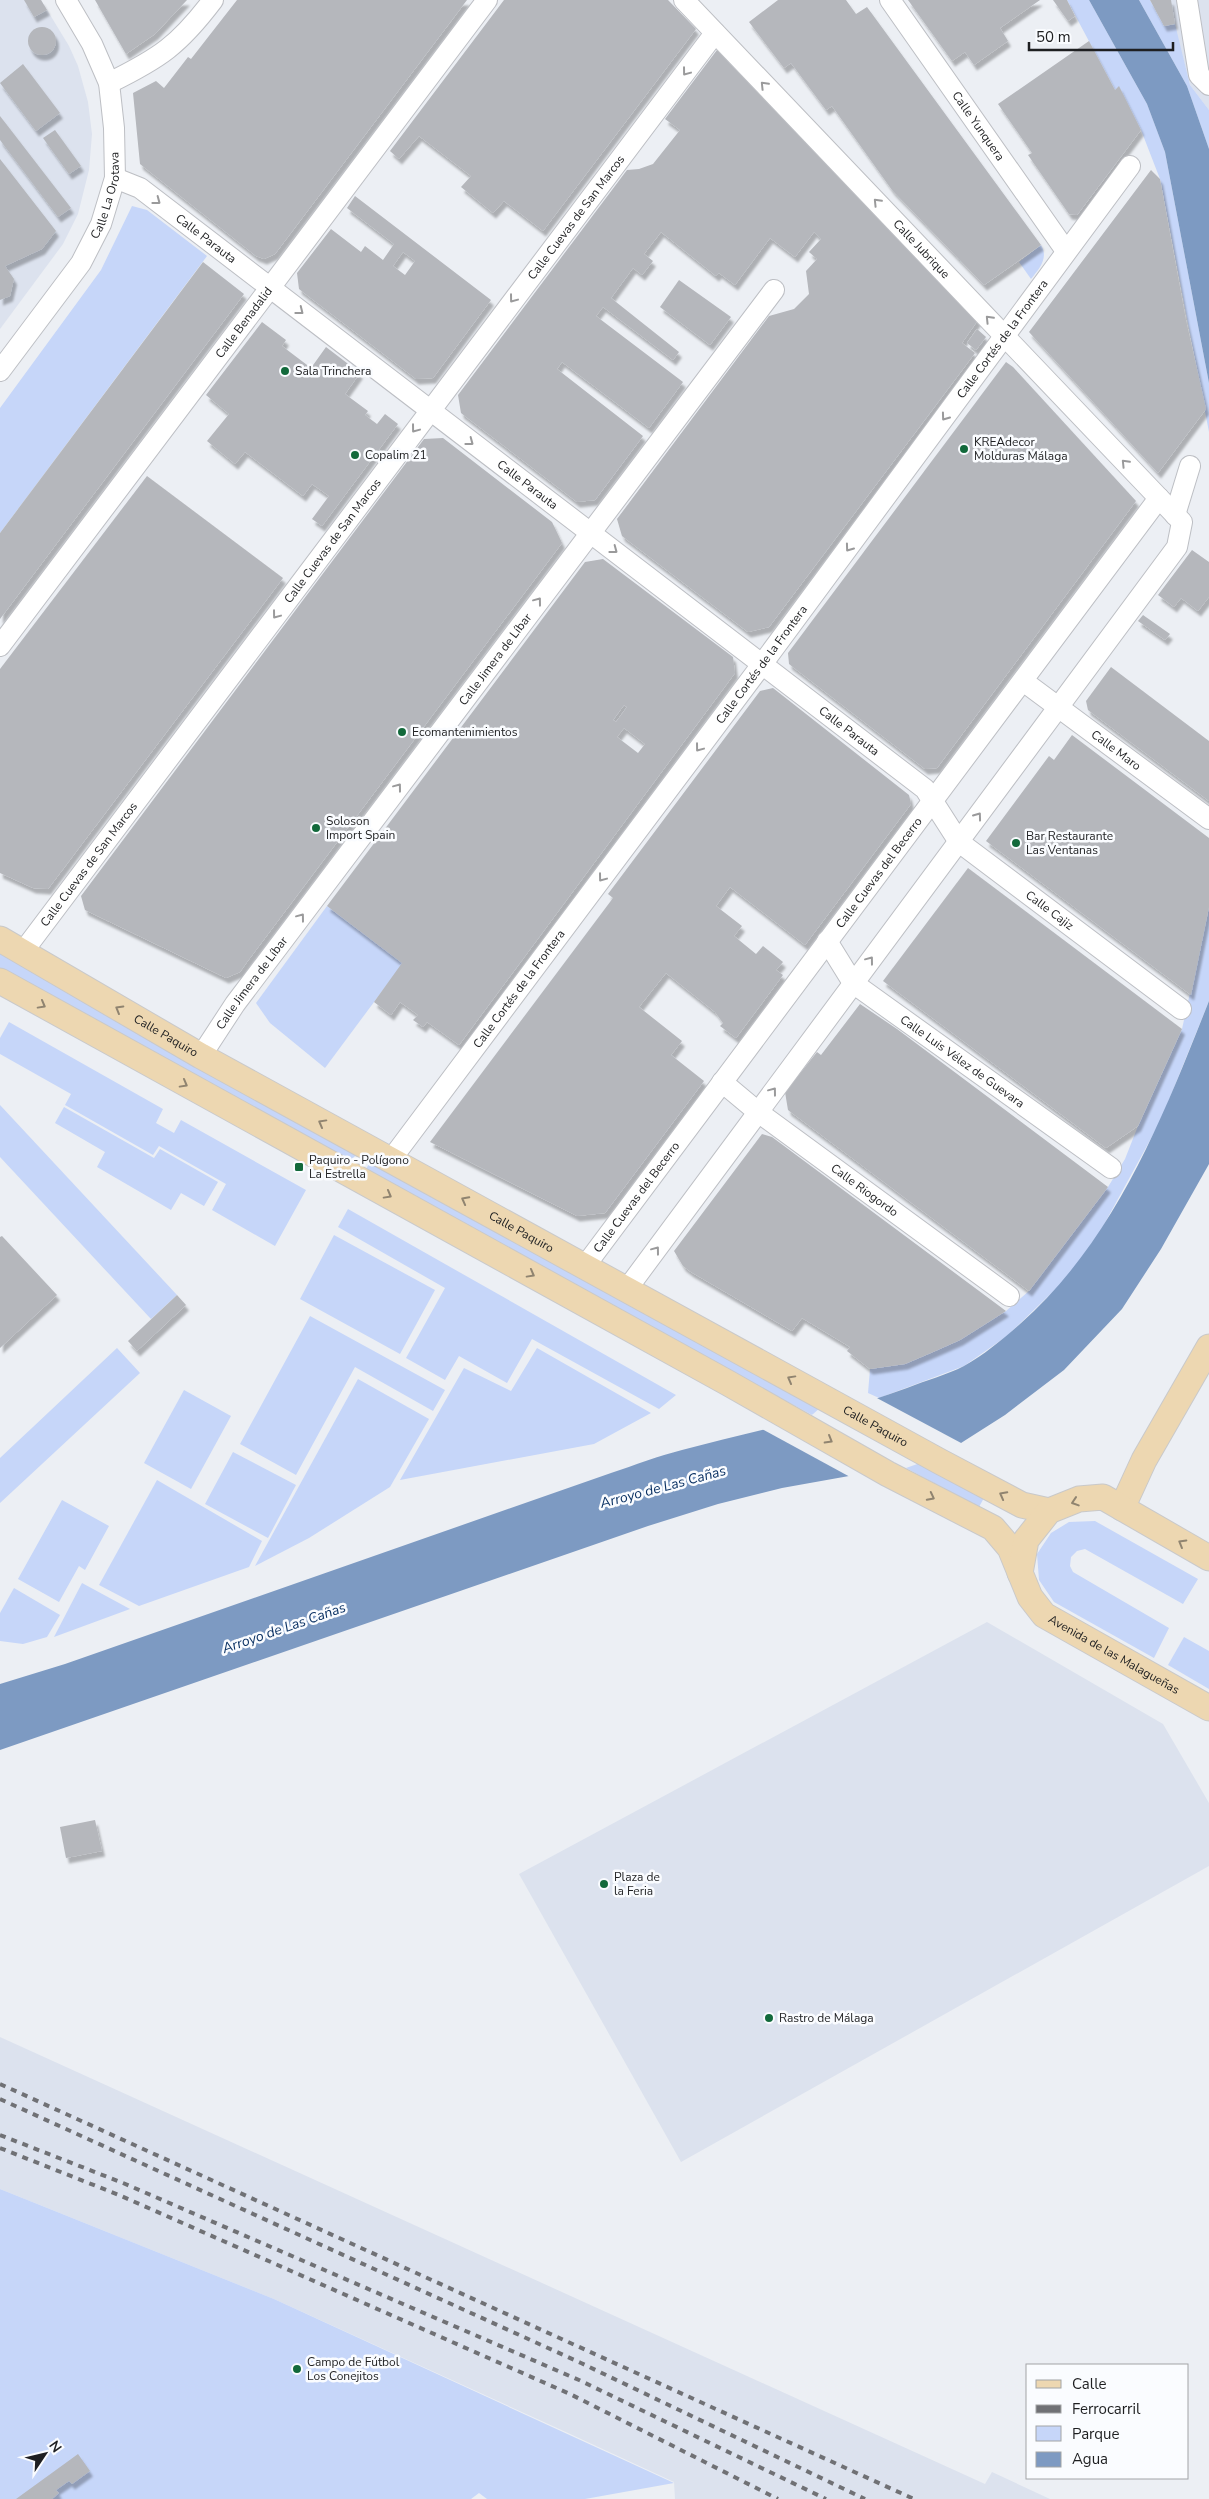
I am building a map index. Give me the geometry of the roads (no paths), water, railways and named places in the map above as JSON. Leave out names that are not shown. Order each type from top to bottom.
[{"type":"main road","name":"Calle Paquiro","points":[[0,939],[201,1056],[938,1461],[1022,1505],[1049,1511]]},
{"type":"main road","points":[[0,981],[787,1416],[888,1474],[993,1528],[1010,1548],[1020,1576]]},
{"type":"main road","points":[[1122,1508],[1144,1460],[1209,1347]]},
{"type":"main road","points":[[1020,1576],[1026,1540],[1049,1511],[1079,1499],[1102,1496],[1209,1558]]},
{"type":"main road","name":"Avenida de las Malagueñas","points":[[1020,1576],[1030,1597],[1044,1615],[1209,1708]]},
{"type":"street","name":"Calle La Orotava","points":[[0,371],[81,263],[101,224],[115,178],[114,128],[109,83],[92,44],[66,0]]},
{"type":"street","points":[[109,83],[166,52],[190,31],[214,0]]},
{"type":"street","name":"Calle Benadalid","points":[[0,646],[487,0]]},
{"type":"street","name":"Calle Jubrique","points":[[684,0],[1158,498]]},
{"type":"street","name":"Calle Yunquera","points":[[890,0],[1066,251]]},
{"type":"street","points":[[1188,0],[1199,75],[1209,85]]},
{"type":"street","name":"Calle Cuevas de San Marcos","points":[[22,953],[715,33]]},
{"type":"street","name":"Calle Cortés de la Frontera","points":[[390,1161],[763,663],[1130,166]]},
{"type":"street","name":"Calle Parauta","points":[[115,178],[140,188],[429,411],[763,663],[925,789],[932,801]]},
{"type":"street","name":"Calle Jimera de Líbar","points":[[201,1056],[235,1004],[774,290]]},
{"type":"street","points":[[1175,515],[1190,466]]},
{"type":"street","points":[[627,1289],[1177,547],[1182,522],[1158,498]]},
{"type":"street","name":"Calle Cuevas del Becerro","points":[[586,1266],[1158,498]]},
{"type":"street","name":"Calle Maro","points":[[1023,681],[1209,819]]},
{"type":"street","name":"Calle Cajiz","points":[[932,801],[958,842],[1181,1009]]},
{"type":"street","name":"Calle Luis Vélez de Guevara","points":[[827,941],[853,983],[1111,1168]]},
{"type":"street","name":"Calle Riogordo","points":[[722,1082],[758,1112],[1009,1296]]},
{"type":"water","points":[[1089,0],[1139,0],[1187,86],[1209,149],[1209,383],[1165,152],[1147,104]]},
{"type":"water","name":"Arroyo de Las Cañas","points":[[1209,1001],[1209,1164],[1161,1249],[1122,1309],[1064,1370],[1005,1415],[961,1443],[849,1476],[782,1488],[718,1504],[648,1526],[0,1750],[0,1684],[65,1664],[655,1458],[879,1398],[944,1375],[971,1362],[1014,1330],[1054,1290],[1084,1254],[1110,1215],[1154,1132]]},
{"type":"railway","points":[[0,2084],[914,2499]]},
{"type":"railway","points":[[0,2099],[581,2363],[865,2499]]},
{"type":"railway","points":[[0,2135],[123,2183],[579,2380],[826,2499]]},
{"type":"railway","points":[[0,2148],[119,2195],[570,2394],[778,2499]]},
{"type":"place","name":"Sala Trinchera","points":[[285,371]]},
{"type":"place","name":"KREAdecor Molduras Málaga","points":[[964,449]]},
{"type":"place","name":"Copalim 21","points":[[355,455]]},
{"type":"place","name":"Ecomantenimientos","points":[[402,732]]},
{"type":"place","name":"Soloson Import Spain","points":[[316,828]]},
{"type":"place","name":"Bar Restaurante Las Ventanas","points":[[1016,843]]},
{"type":"place","name":"Paquiro - Polígono La Estrella","points":[[299,1167]]},
{"type":"place","name":"Plaza de la Feria","points":[[604,1884]]},
{"type":"place","name":"Rastro de Málaga","points":[[769,2018]]},
{"type":"place","name":"Campo de Fútbol Los Conejitos","points":[[297,2369]]}]
